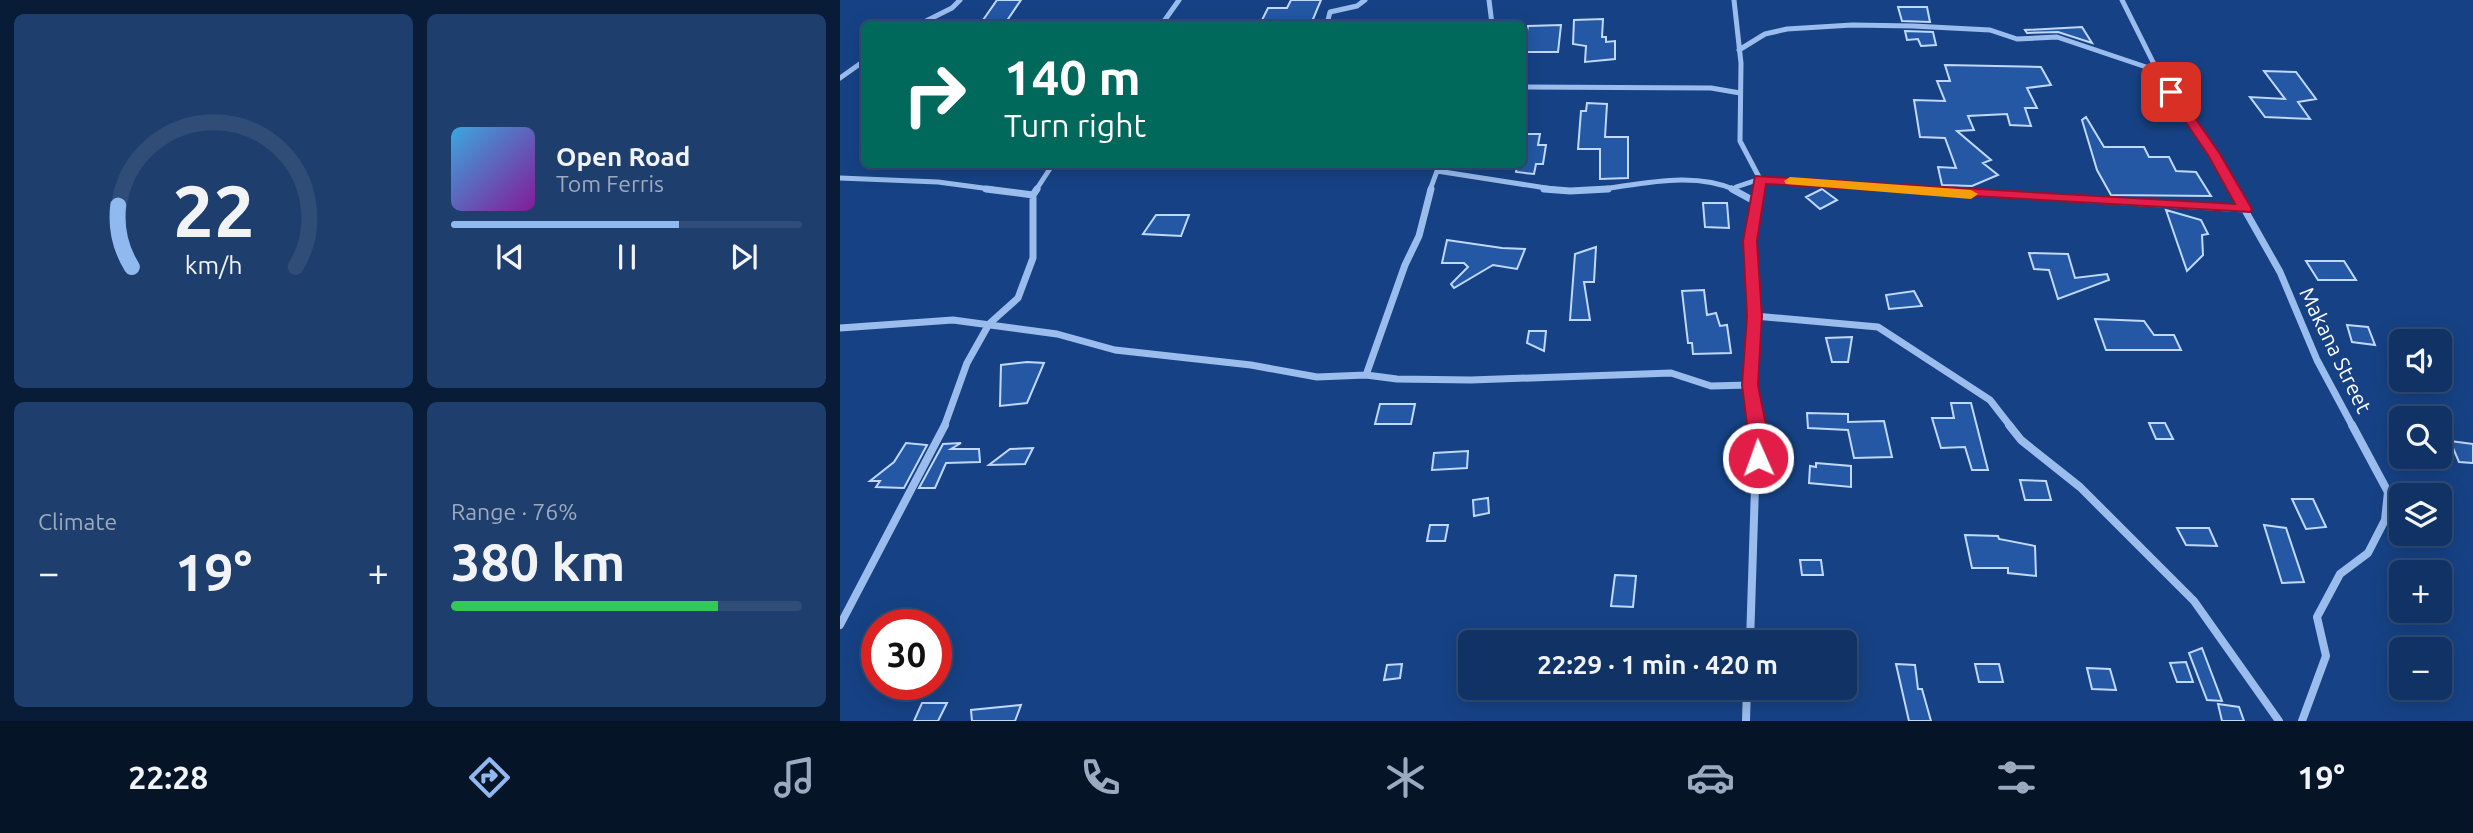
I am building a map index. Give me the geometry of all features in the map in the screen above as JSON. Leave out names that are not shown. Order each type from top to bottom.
[{"type":"street","points":[[926,21],[952,8],[960,0]]},
{"type":"street","points":[[1164,21],[1179,0]]},
{"type":"street","points":[[1328,21],[1330,12],[1357,6],[1365,0]]},
{"type":"street","points":[[1489,0],[1492,21]]},
{"type":"street","points":[[1734,0],[1739,50],[1740,141],[1760,179],[1754,201],[1750,241],[1755,316],[1750,385],[1759,435],[1751,630]]},
{"type":"street","name":"Makana Street","points":[[2122,0],[2158,72],[2214,154],[2280,272],[2317,360],[2388,492],[2385,520],[2368,553],[2340,574],[2317,617],[2326,656],[2302,721]]},
{"type":"street","points":[[1739,50],[1765,34],[1787,29],[1852,25],[1990,30],[2017,38],[2057,37],[2158,72]]},
{"type":"street","points":[[840,78],[861,63]]},
{"type":"street","points":[[1526,88],[1711,88],[1740,93]]},
{"type":"street","points":[[840,625],[950,416],[967,363],[989,324],[1018,298],[1033,258],[1033,195],[1051,168]]},
{"type":"street","points":[[1366,375],[1405,265],[1419,236],[1425,206],[1439,168],[1571,191],[1662,180],[1736,187],[1760,179],[2245,209]]},
{"type":"street","points":[[840,178],[938,182],[1033,195]]},
{"type":"street","points":[[1736,187],[1754,201]]},
{"type":"street","points":[[1755,316],[1878,327],[1990,400],[2021,440],[2080,487],[2194,601],[2279,721]]},
{"type":"street","points":[[840,328],[953,320],[1057,334],[1115,350],[1251,365],[1317,377],[1366,375],[1397,379],[1471,380],[1671,373],[1711,386],[1750,385]]},
{"type":"street","points":[[1746,721],[1747,700]]},
{"type":"building","points":[[997,0],[1021,0],[1007,21],[982,21]]},
{"type":"building","points":[[1291,0],[1321,0],[1312,21],[1262,21],[1268,8],[1287,8]]},
{"type":"building","points":[[1898,7],[1927,7],[1930,22],[1902,21]]},
{"type":"building","points":[[1603,19],[1602,37],[1606,37],[1606,42],[1615,41],[1615,59],[1585,62],[1586,46],[1573,44],[1574,20]]},
{"type":"building","points":[[1561,25],[1558,52],[1526,52],[1528,26]]},
{"type":"building","points":[[2082,27],[2092,43],[2058,32],[2027,33],[2025,30]]},
{"type":"building","points":[[1905,31],[1933,32],[1936,45],[1921,46],[1918,39],[1907,40]]},
{"type":"building","points":[[1945,65],[2041,67],[2051,85],[2027,88],[2037,108],[2025,108],[2031,126],[2010,125],[2007,114],[1968,116],[1974,130],[1957,131],[1991,160],[1983,163],[1998,175],[1972,186],[1942,185],[1938,167],[1956,168],[1945,138],[1920,137],[1914,100],[1945,101],[1937,81],[1950,81]]},
{"type":"building","points":[[2264,71],[2296,72],[2316,99],[2298,102],[2310,119],[2265,117],[2250,97],[2285,99]]},
{"type":"building","points":[[1587,103],[1607,104],[1605,137],[1628,137],[1628,178],[1600,179],[1600,149],[1578,149],[1581,111],[1586,111]]},
{"type":"building","points":[[2086,117],[2104,147],[2144,147],[2149,157],[2169,157],[2176,171],[2196,172],[2211,196],[2111,195],[2097,170],[2082,120]]},
{"type":"building","points":[[1526,134],[1540,134],[1538,145],[1546,145],[1543,164],[1536,164],[1534,174],[1516,172],[1517,168],[1526,168]]},
{"type":"building","points":[[1822,189],[1837,200],[1820,209],[1806,197]]},
{"type":"building","points":[[1703,203],[1727,203],[1729,228],[1705,227]]},
{"type":"building","points":[[2166,210],[2201,220],[2208,234],[2202,235],[2203,255],[2187,271]]},
{"type":"building","points":[[1156,215],[1189,215],[1181,236],[1143,234]]},
{"type":"building","points":[[1447,240],[1525,249],[1517,269],[1493,265],[1454,288],[1451,284],[1468,267],[1464,263],[1442,263]]},
{"type":"building","points":[[1596,247],[1594,282],[1584,282],[1590,320],[1570,320],[1575,254]]},
{"type":"building","points":[[2029,253],[2068,254],[2075,278],[2107,274],[2109,280],[2058,299],[2049,270],[2034,269]]},
{"type":"building","points":[[2306,261],[2344,261],[2356,280],[2318,280]]},
{"type":"building","points":[[1704,290],[1707,315],[1716,313],[1720,326],[1727,325],[1731,353],[1693,354],[1692,343],[1688,343],[1682,291]]},
{"type":"building","points":[[1914,291],[1922,306],[1889,309],[1886,295]]},
{"type":"building","points":[[2095,319],[2144,321],[2154,335],[2174,335],[2181,350],[2106,350]]},
{"type":"building","points":[[2347,325],[2368,327],[2375,345],[2352,342]]},
{"type":"building","points":[[1529,331],[1546,331],[1544,351],[1527,343]]},
{"type":"building","points":[[1852,337],[1848,362],[1832,362],[1826,338]]},
{"type":"building","points":[[1044,363],[1027,403],[1000,406],[1001,365]]},
{"type":"building","points":[[1951,403],[1971,403],[1988,470],[1972,470],[1965,447],[1941,448],[1932,418],[1954,418]]},
{"type":"building","points":[[1380,404],[1415,404],[1411,424],[1375,424]]},
{"type":"building","points":[[1807,413],[1848,414],[1848,422],[1884,421],[1892,457],[1854,458],[1848,430],[1808,428]]},
{"type":"building","points":[[2149,423],[2165,423],[2173,439],[2156,439]]},
{"type":"building","points":[[2452,441],[2473,444],[2473,463],[2459,462]]},
{"type":"building","points":[[906,443],[927,445],[904,488],[876,487],[880,481],[870,481],[894,462]]},
{"type":"building","points":[[961,443],[951,449],[979,449],[980,462],[946,463],[935,488],[919,488],[943,444]]},
{"type":"building","points":[[1033,448],[1025,464],[989,465],[1010,449]]},
{"type":"building","points":[[1468,451],[1467,468],[1432,470],[1434,453]]},
{"type":"building","points":[[1816,463],[1851,466],[1851,487],[1809,483],[1810,466],[1816,467]]},
{"type":"building","points":[[2020,480],[2046,481],[2051,500],[2025,500]]},
{"type":"building","points":[[1488,498],[1489,513],[1474,516],[1473,500]]},
{"type":"building","points":[[2292,499],[2313,499],[2326,527],[2306,529]]},
{"type":"building","points":[[1430,525],[1448,525],[1445,541],[1427,541]]},
{"type":"building","points":[[2264,525],[2286,528],[2304,582],[2282,583]]},
{"type":"building","points":[[2177,528],[2209,528],[2217,546],[2186,545]]},
{"type":"building","points":[[1965,535],[1998,536],[1999,539],[2035,546],[2036,576],[2008,573],[2008,568],[1972,568]]},
{"type":"building","points":[[1800,560],[1821,560],[1823,575],[1802,575]]},
{"type":"building","points":[[1615,575],[1636,576],[1633,607],[1611,606]]},
{"type":"building","points":[[2202,648],[2222,701],[2207,700],[2189,653]]},
{"type":"building","points":[[2186,662],[2193,682],[2177,682],[2170,663]]},
{"type":"building","points":[[1402,664],[1400,678],[1384,680],[1387,665]]},
{"type":"building","points":[[1896,664],[1915,665],[1918,689],[1922,689],[1931,721],[1909,721]]},
{"type":"building","points":[[1975,664],[1999,664],[2003,682],[1979,682]]},
{"type":"building","points":[[2087,668],[2110,669],[2116,690],[2092,689]]},
{"type":"building","points":[[922,703],[947,703],[938,721],[914,721]]},
{"type":"building","points":[[2218,704],[2239,707],[2244,721],[2222,721]]},
{"type":"building","points":[[1021,705],[1015,721],[972,721],[971,710]]},
{"type":"slow traffic","points":[[1790,181],[1971,194]]},
{"type":"route","points":[[1758,458],[1759,435],[1750,385],[1755,316],[1750,241],[1754,201],[1760,179],[1951,193],[2245,209],[2214,154],[2171,92]]}]
